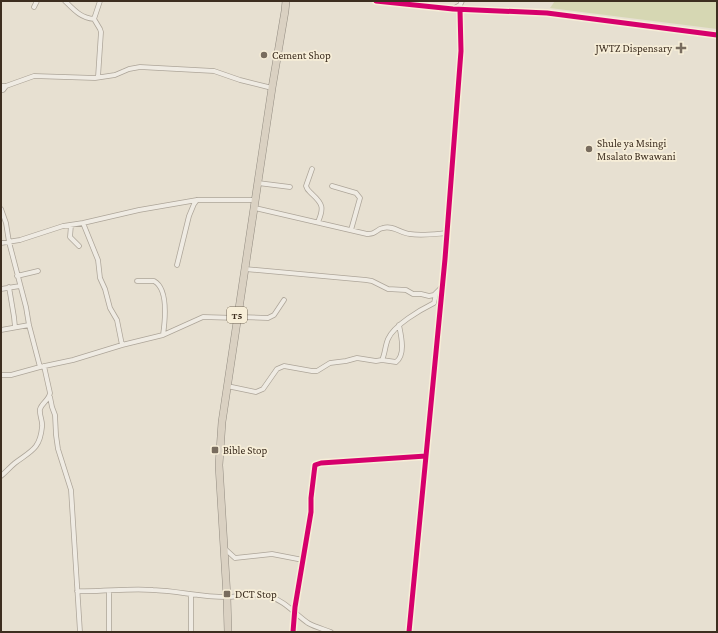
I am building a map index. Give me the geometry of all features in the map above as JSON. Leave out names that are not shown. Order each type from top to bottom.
[{"type":"highway","name":"T5","points":[[228,632],[219,464],[222,422],[286,1]]},
{"type":"street","points":[[34,7],[37,1]]},
{"type":"street","points":[[65,1],[83,16],[94,19],[100,28],[98,77]]},
{"type":"street","points":[[94,19],[100,1]]},
{"type":"street","points":[[376,1],[453,10],[546,13],[717,35]]},
{"type":"street","points":[[453,10],[460,5],[462,1]]},
{"type":"street","points":[[409,632],[443,286],[461,51],[460,10]]},
{"type":"street","points":[[1,90],[3,90],[3,86],[34,76],[88,78],[115,75],[134,68],[167,70],[183,69],[220,72],[240,80],[272,88]]},
{"type":"street","points":[[312,168],[306,186],[307,189],[319,201],[322,209],[318,222]]},
{"type":"street","points":[[258,184],[290,188]]},
{"type":"street","points":[[332,186],[359,195],[360,198],[351,230]]},
{"type":"street","points":[[177,265],[189,216],[197,200]]},
{"type":"street","points":[[1,243],[20,240],[61,227],[139,210],[197,200],[256,200]]},
{"type":"street","points":[[255,208],[372,234],[384,227],[394,228],[399,232],[411,234],[447,233]]},
{"type":"street","points":[[1,209],[6,224],[29,325],[50,391],[52,407],[55,415],[58,449],[71,490],[80,632]]},
{"type":"street","points":[[82,223],[98,260],[100,278],[118,326],[122,345]]},
{"type":"street","points":[[71,225],[70,237],[79,246]]},
{"type":"street","points":[[245,269],[355,278],[372,281],[388,289],[406,290],[414,294],[431,296],[436,294]]},
{"type":"street","points":[[17,276],[38,271]]},
{"type":"street","points":[[137,281],[154,281],[160,286],[166,311],[163,335]]},
{"type":"street","points":[[1,289],[20,286]]},
{"type":"street","points":[[382,360],[388,338],[399,325],[423,308],[434,303],[436,294],[443,286]]},
{"type":"street","points":[[9,287],[15,327]]},
{"type":"street","points":[[2,376],[73,360],[122,345],[163,335],[203,317],[268,318],[274,315],[284,300]]},
{"type":"street","points":[[1,330],[29,325]]},
{"type":"street","points":[[227,386],[256,392],[263,389],[273,372],[284,366],[317,371],[330,363],[357,358],[376,361],[398,361],[402,341],[399,325]]},
{"type":"street","points":[[1,476],[37,447],[42,428],[41,407],[50,397]]},
{"type":"street","points":[[294,632],[294,613],[311,512],[315,465],[383,458],[426,456]]},
{"type":"street","points":[[223,546],[235,558],[272,554],[303,560]]},
{"type":"street","points":[[78,591],[131,589],[227,597],[252,594],[268,596],[283,604],[313,626],[331,632]]},
{"type":"street","points":[[109,591],[109,631]]},
{"type":"street","points":[[191,595],[191,632]]},
{"type":"green space","points":[[555,1],[717,1],[717,29],[550,8]]},
{"type":"cycle path","points":[[376,1],[453,9],[547,13],[717,35]]},
{"type":"cycle path","points":[[409,632],[445,259],[461,51],[460,10]]},
{"type":"cycle path","points":[[293,632],[295,607],[311,512],[315,465],[321,463],[426,456]]},
{"type":"place","name":"JWTZ Dispensary","points":[[681,48]]},
{"type":"place","name":"Cement Shop","points":[[264,55]]},
{"type":"place","name":"Shule ya Msingi Msalato Bwawani","points":[[589,149]]},
{"type":"place","name":"Bible Stop","points":[[215,450]]},
{"type":"place","name":"DCT Stop","points":[[227,594]]}]
